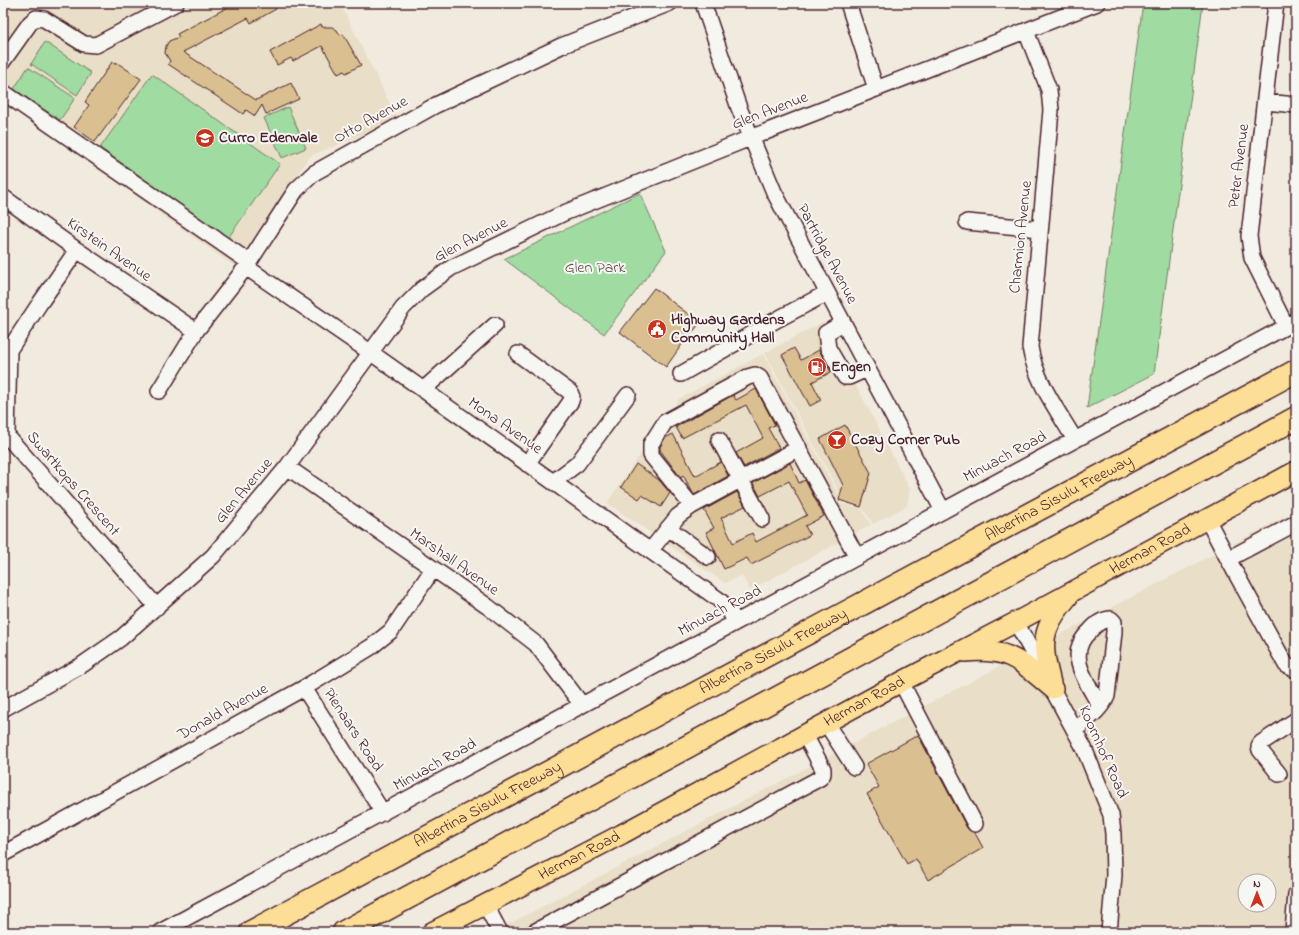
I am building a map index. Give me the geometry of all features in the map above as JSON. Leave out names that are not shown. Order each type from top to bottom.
[{"type":"highway","name":"Albertina Sisulu Freeway","points":[[251,932],[1296,371]]},
{"type":"highway","points":[[344,932],[1296,418]]},
{"type":"main road","name":"Herman Road","points":[[432,932],[622,834],[900,682],[1016,622],[1296,471]]},
{"type":"main road","points":[[1052,686],[1045,653],[1046,632],[1054,614],[1074,590]]},
{"type":"main road","points":[[957,653],[990,651],[1008,654],[1024,664],[1052,686]]},
{"type":"street","points":[[3,62],[30,23],[36,18],[44,19],[84,44],[91,46],[96,45],[176,3]]},
{"type":"street","name":"Otto Avenue","points":[[159,391],[196,331],[248,265],[296,190],[322,167],[436,105],[561,46],[670,3]]},
{"type":"street","name":"Partridge Avenue","points":[[703,3],[750,138],[777,198],[944,511]]},
{"type":"street","points":[[848,3],[876,89]]},
{"type":"street","name":"Glen Avenue","points":[[3,709],[82,665],[121,638],[214,556],[287,467],[402,308],[422,289],[451,268],[564,213],[750,138],[1097,3]]},
{"type":"street","name":"Peter Avenue","points":[[1276,3],[1250,225],[1249,247],[1256,268],[1291,324]]},
{"type":"street","name":"Charmion Avenue","points":[[1026,31],[1049,90],[1051,102],[1030,347],[1035,366],[1054,405],[1075,440]]},
{"type":"street","name":"Mona Avenue","points":[[3,92],[718,599],[729,609],[735,623]]},
{"type":"street","points":[[1265,102],[1296,105]]},
{"type":"street","name":"Kirstein Avenue","points":[[3,197],[77,250],[196,331]]},
{"type":"street","points":[[967,222],[1040,229]]},
{"type":"street","points":[[6,350],[77,250]]},
{"type":"street","points":[[681,374],[752,333],[827,293]]},
{"type":"street","points":[[843,324],[826,334],[828,348],[845,376],[849,377],[867,369]]},
{"type":"street","name":"Minuach Road","points":[[160,932],[1291,324]]},
{"type":"street","points":[[423,390],[495,325]]},
{"type":"street","name":"Swartkops Crescent","points":[[6,350],[5,438],[157,607]]},
{"type":"street","points":[[518,354],[570,392],[572,397],[571,401],[527,464]]},
{"type":"street","points":[[692,506],[653,458],[650,449],[653,439],[665,422],[751,375],[758,376],[857,557]]},
{"type":"street","points":[[553,482],[577,464],[628,394]]},
{"type":"street","points":[[719,440],[762,519]]},
{"type":"street","points":[[650,551],[678,516],[692,506],[798,448]]},
{"type":"street","name":"Marshall Avenue","points":[[287,467],[536,644],[582,705]]},
{"type":"street","points":[[1207,519],[1286,665],[1296,670]]},
{"type":"street","points":[[1228,559],[1296,523]]},
{"type":"street","points":[[668,528],[708,557]]},
{"type":"street","name":"Donald Avenue","points":[[3,854],[304,688],[371,647],[391,631],[432,569]]},
{"type":"street","points":[[1075,730],[1100,706],[1104,702],[1108,692],[1114,622],[1111,619],[1106,619],[1088,632],[1080,643],[1077,653],[1079,667],[1100,706]]},
{"type":"street","name":"Koornhof Road","points":[[1016,622],[1075,730],[1096,775],[1111,815],[1114,875],[1109,932]]},
{"type":"street","points":[[900,682],[975,824]]},
{"type":"street","name":"Pienaars Road","points":[[304,688],[383,813]]},
{"type":"street","points":[[1279,774],[1259,746],[1261,743],[1296,720]]},
{"type":"street","points":[[826,723],[854,767]]},
{"type":"street","points":[[534,932],[820,778],[823,771],[817,756],[805,735]]},
{"type":"street","points":[[1293,932],[1296,894]]},
{"type":"street","points":[[485,904],[500,931]]},
{"type":"shaded area","name":"Curro Edenvale","points":[[12,3],[340,3],[398,120],[310,156],[234,266],[3,101],[3,8]]},
{"type":"shaded area","points":[[823,322],[910,489],[907,506],[873,524],[864,510],[836,500],[835,501],[862,510],[871,525],[750,590],[742,575],[725,583],[607,503],[679,399],[763,354],[838,494],[839,492],[765,353]]},
{"type":"shaded area","points":[[1296,511],[1296,932],[494,932]]},
{"type":"green space","points":[[1143,3],[1203,3],[1154,374],[1087,408]]},
{"type":"green space","points":[[45,42],[91,73],[77,95],[31,64]]},
{"type":"green space","points":[[28,67],[75,98],[60,120],[14,89]]},
{"type":"green space","points":[[152,74],[280,164],[228,238],[100,148]]},
{"type":"green space","points":[[288,107],[306,148],[282,158],[264,118]]},
{"type":"green space","name":"Glen Park","points":[[640,193],[666,251],[604,334],[504,259]]},
{"type":"building","points":[[236,3],[273,3],[276,9],[251,23],[248,18],[183,52],[256,100],[291,83],[299,99],[266,114],[262,105],[255,116],[246,110],[243,114],[168,64],[170,61],[165,53],[166,46],[169,41],[179,37],[177,34]]},
{"type":"building","points":[[321,24],[322,27],[332,27],[337,30],[340,35],[343,34],[361,65],[346,73],[344,71],[338,74],[322,46],[293,61],[291,58],[277,65],[270,52]]},
{"type":"building","points":[[112,62],[115,64],[116,62],[141,79],[95,142],[74,127],[89,105],[85,102]]},
{"type":"building","points":[[654,288],[700,323],[691,334],[690,333],[666,367],[620,332]]},
{"type":"building","points":[[794,348],[801,360],[819,350],[831,372],[812,382],[821,400],[810,406],[782,355]]},
{"type":"building","points":[[756,389],[775,425],[768,428],[779,448],[744,467],[736,453],[763,438],[746,405],[682,438],[676,427],[733,395],[736,400]]},
{"type":"building","points":[[845,425],[871,473],[861,507],[839,500],[843,485],[820,439]]},
{"type":"building","points":[[673,434],[695,476],[721,462],[728,476],[694,495],[683,475],[681,478],[660,450],[665,438]]},
{"type":"building","points":[[790,463],[799,483],[805,480],[824,516],[805,526],[810,535],[751,565],[747,558],[724,569],[706,532],[714,528],[704,510],[737,492],[745,506],[721,518],[733,543],[752,533],[756,542],[807,515],[789,481],[760,496],[753,483]]},
{"type":"building","points":[[636,464],[659,480],[670,493],[661,507],[642,495],[639,499],[621,487]]},
{"type":"building","points":[[918,735],[967,828],[975,833],[983,848],[928,880],[916,859],[907,864],[867,794],[879,787],[866,764]]},
{"type":"place","name":"Curro Edenvale","points":[[205,138]]},
{"type":"place","name":"Highway Gardens Community Hall","points":[[657,329]]},
{"type":"place","name":"Engen","points":[[817,367]]},
{"type":"place","name":"Cozy Corner Pub","points":[[837,440]]}]
